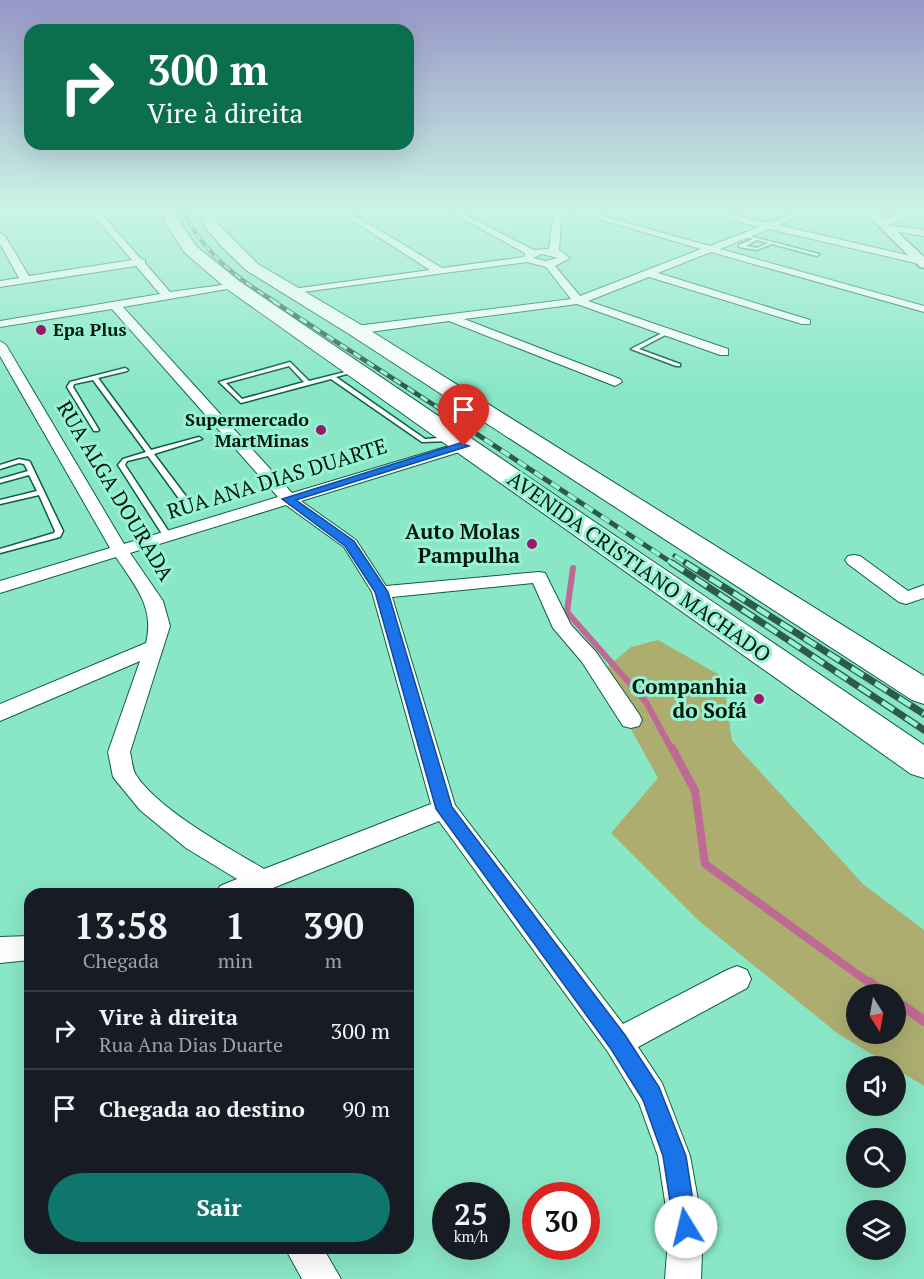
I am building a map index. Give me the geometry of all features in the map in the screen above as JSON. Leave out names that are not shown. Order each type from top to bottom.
[{"type":"highway","name":"AVENIDA CRISTIANO MACHADO","points":[[215,270],[233,285],[924,764]]},
{"type":"highway","name":"AVENIDA CRISTIANO MACHADO","points":[[256,270],[356,330],[924,692]]},
{"type":"street","points":[[20,270],[26,279]]},
{"type":"street","points":[[0,284],[89,270]]},
{"type":"street","points":[[147,270],[167,295]]},
{"type":"street","points":[[292,292],[448,270]]},
{"type":"street","points":[[559,270],[578,301],[724,352]]},
{"type":"street","points":[[356,330],[578,301],[656,270]]},
{"type":"street","points":[[783,270],[924,309]]},
{"type":"street","points":[[648,273],[806,322]]},
{"type":"street","points":[[0,324],[233,285]]},
{"type":"street","points":[[115,305],[288,499],[350,544],[381,592],[444,809],[618,1042],[651,1094],[674,1156],[686,1227],[683,1279]]},
{"type":"street","points":[[450,318],[615,382]]},
{"type":"street","name":"RUA ALGA DOURADA","points":[[0,345],[119,549],[154,601],[160,627],[156,646],[119,752],[124,777],[148,803],[195,841],[262,881]]},
{"type":"street","name":"RUA ANA DIAS DUARTE","points":[[0,588],[119,549],[288,499],[459,442]]},
{"type":"street","points":[[854,560],[906,598],[924,591]]},
{"type":"street","points":[[381,592],[538,577],[563,628],[589,657],[631,720]]},
{"type":"street","points":[[0,713],[156,646]]},
{"type":"street","points":[[244,888],[444,809]]},
{"type":"street","points":[[0,950],[24,948]]},
{"type":"street","points":[[618,1042],[737,979]]},
{"type":"street","points":[[306,1254],[323,1279]]},
{"type":"lane","points":[[668,332],[634,349],[678,365]]},
{"type":"lane","points":[[308,383],[290,364],[222,382],[241,401],[308,383],[331,376],[356,370]]},
{"type":"lane","points":[[96,430],[70,387],[75,382],[125,370]]},
{"type":"lane","points":[[331,376],[424,441],[459,442]]},
{"type":"lane","points":[[94,377],[191,509]]},
{"type":"lane","points":[[167,535],[121,465],[125,460],[199,439]]},
{"type":"lane","points":[[0,467],[25,461],[59,531],[57,536],[0,551]]},
{"type":"lane","points":[[0,481],[32,472]]},
{"type":"lane","points":[[0,502],[40,492]]},
{"type":"green space","points":[[658,640],[723,677],[732,741],[863,884],[924,930],[924,1086],[906,1075],[906,1056],[875,1056],[855,1044],[906,1044],[906,984],[846,984],[846,1038],[698,920],[611,833],[658,778],[600,673],[631,647]]},
{"type":"waterway","points":[[573,568],[567,612],[646,702],[672,750]]},
{"type":"waterway","points":[[672,748],[695,791],[705,864],[871,984]]},
{"type":"waterway","points":[[906,1008],[924,1021]]},
{"type":"railway","points":[[230,270],[276,302]]},
{"type":"railway","points":[[273,301],[454,418]]},
{"type":"railway","points":[[451,417],[675,565]]},
{"type":"railway","points":[[675,556],[689,565]]},
{"type":"railway","points":[[672,563],[924,730]]},
{"type":"railway","points":[[686,563],[924,714]]},
{"type":"place","name":"Epa Plus","points":[[41,330]]},
{"type":"place","name":"Supermercado MartMinas","points":[[321,430]]},
{"type":"place","name":"Auto Molas Pampulha","points":[[532,544]]},
{"type":"place","name":"Companhia do Sofá","points":[[759,699]]},
{"type":"route","points":[[464,446],[288,499],[350,544],[381,592],[444,809],[618,1042],[651,1094],[674,1156],[686,1227]]}]
